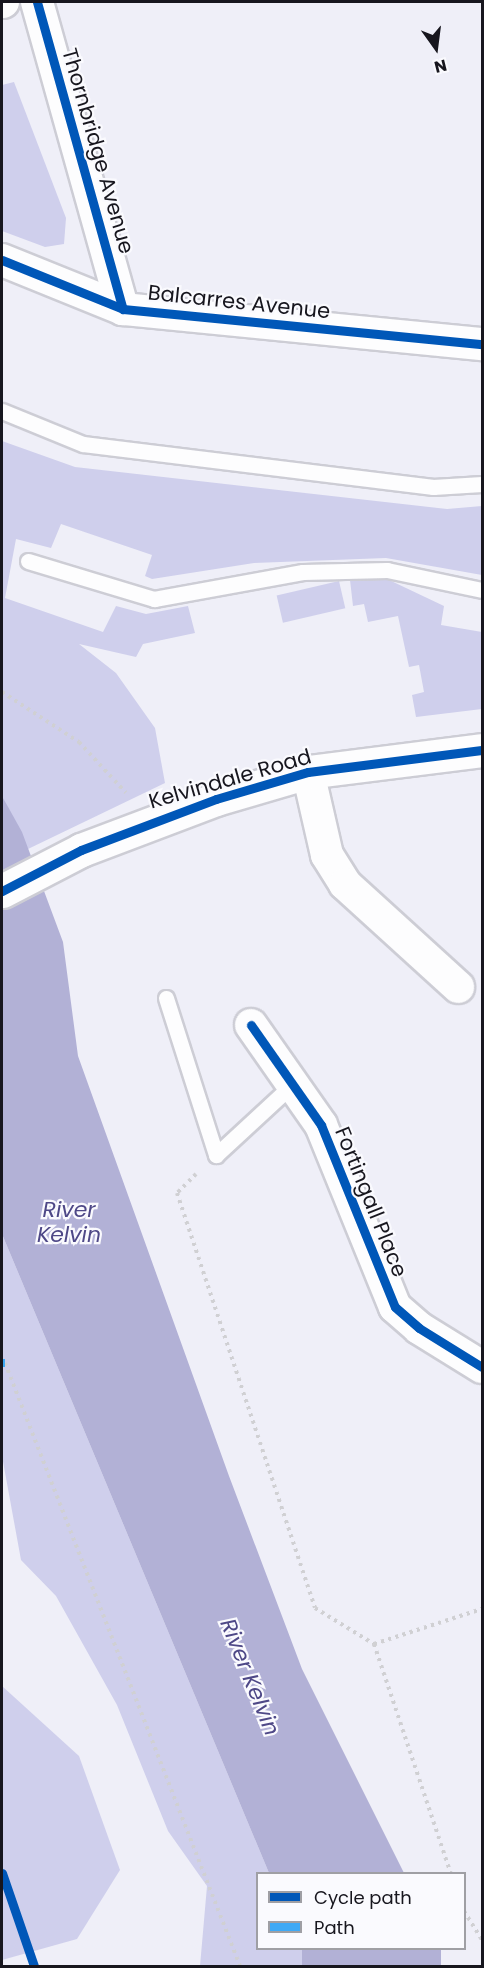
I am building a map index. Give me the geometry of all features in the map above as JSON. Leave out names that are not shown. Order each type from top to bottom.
[{"type":"street","name":"Thornbridge Avenue","points":[[37,2],[123,309]]},
{"type":"street","name":"Balcarres Avenue","points":[[2,260],[123,309],[483,344]]},
{"type":"street","name":"Kelvindale Road","points":[[2,891],[151,820],[308,772],[483,750]]},
{"type":"street","points":[[308,772],[327,855],[345,884],[458,987]]},
{"type":"street","name":"Fortingall Place","points":[[251,1025],[293,1084],[337,1157],[396,1307],[419,1328],[483,1367]]},
{"type":"lane","points":[[2,411],[83,444],[433,488],[483,484]]},
{"type":"lane","points":[[27,561],[154,599],[303,572],[387,570],[483,590]]},
{"type":"lane","points":[[166,998],[216,1155],[293,1084]]},
{"type":"path","points":[[2,692],[78,742],[151,820]]},
{"type":"path","points":[[216,1155],[177,1193],[315,1608],[374,1644],[450,1872]]},
{"type":"path","points":[[5,1364],[240,1966]]},
{"type":"path","points":[[374,1644],[483,1609]]},
{"type":"path","points":[[466,1913],[483,1940]]},
{"type":"shaded area","points":[[14,82],[66,218],[64,244],[45,247],[2,231],[2,85]]},
{"type":"shaded area","points":[[2,441],[75,467],[447,509],[482,506],[482,575],[386,558],[254,563],[152,579],[145,576],[152,555],[61,524],[51,548],[16,539],[5,598],[103,632],[116,606],[146,614],[188,606],[195,633],[143,644],[136,657],[79,644],[116,673],[155,728],[165,783],[28,849],[2,796]]},
{"type":"shaded area","points":[[387,579],[444,606],[441,625],[482,632],[482,709],[416,717],[412,695],[424,692],[419,665],[409,667],[398,616],[368,622],[364,604],[353,606],[350,580]]},
{"type":"shaded area","points":[[339,581],[345,608],[283,623],[277,595]]},
{"type":"shaded area","points":[[2,1234],[269,1872],[256,1872],[256,1950],[302,1950],[310,1966],[200,1966],[207,1886],[168,1831],[117,1705],[56,1596],[21,1560],[2,1456]]},
{"type":"shaded area","points":[[2,1686],[79,1756],[120,1870],[77,1939],[2,1960]]},
{"type":"water","name":"River Kelvin","points":[[2,796],[22,832],[63,942],[78,1056],[229,1476],[302,1669],[404,1872],[269,1872],[2,1234]]},
{"type":"water","points":[[302,1950],[441,1950],[441,1966],[302,1966]]},
{"type":"cycle path","points":[[37,2],[123,309]]},
{"type":"cycle path","points":[[2,260],[123,309],[482,344]]},
{"type":"cycle path","points":[[2,891],[81,850],[216,799],[308,772],[482,750]]},
{"type":"cycle path","points":[[251,1025],[321,1125],[395,1307],[419,1328],[482,1367]]},
{"type":"cycle path","points":[[2,1873],[34,1966]]}]
